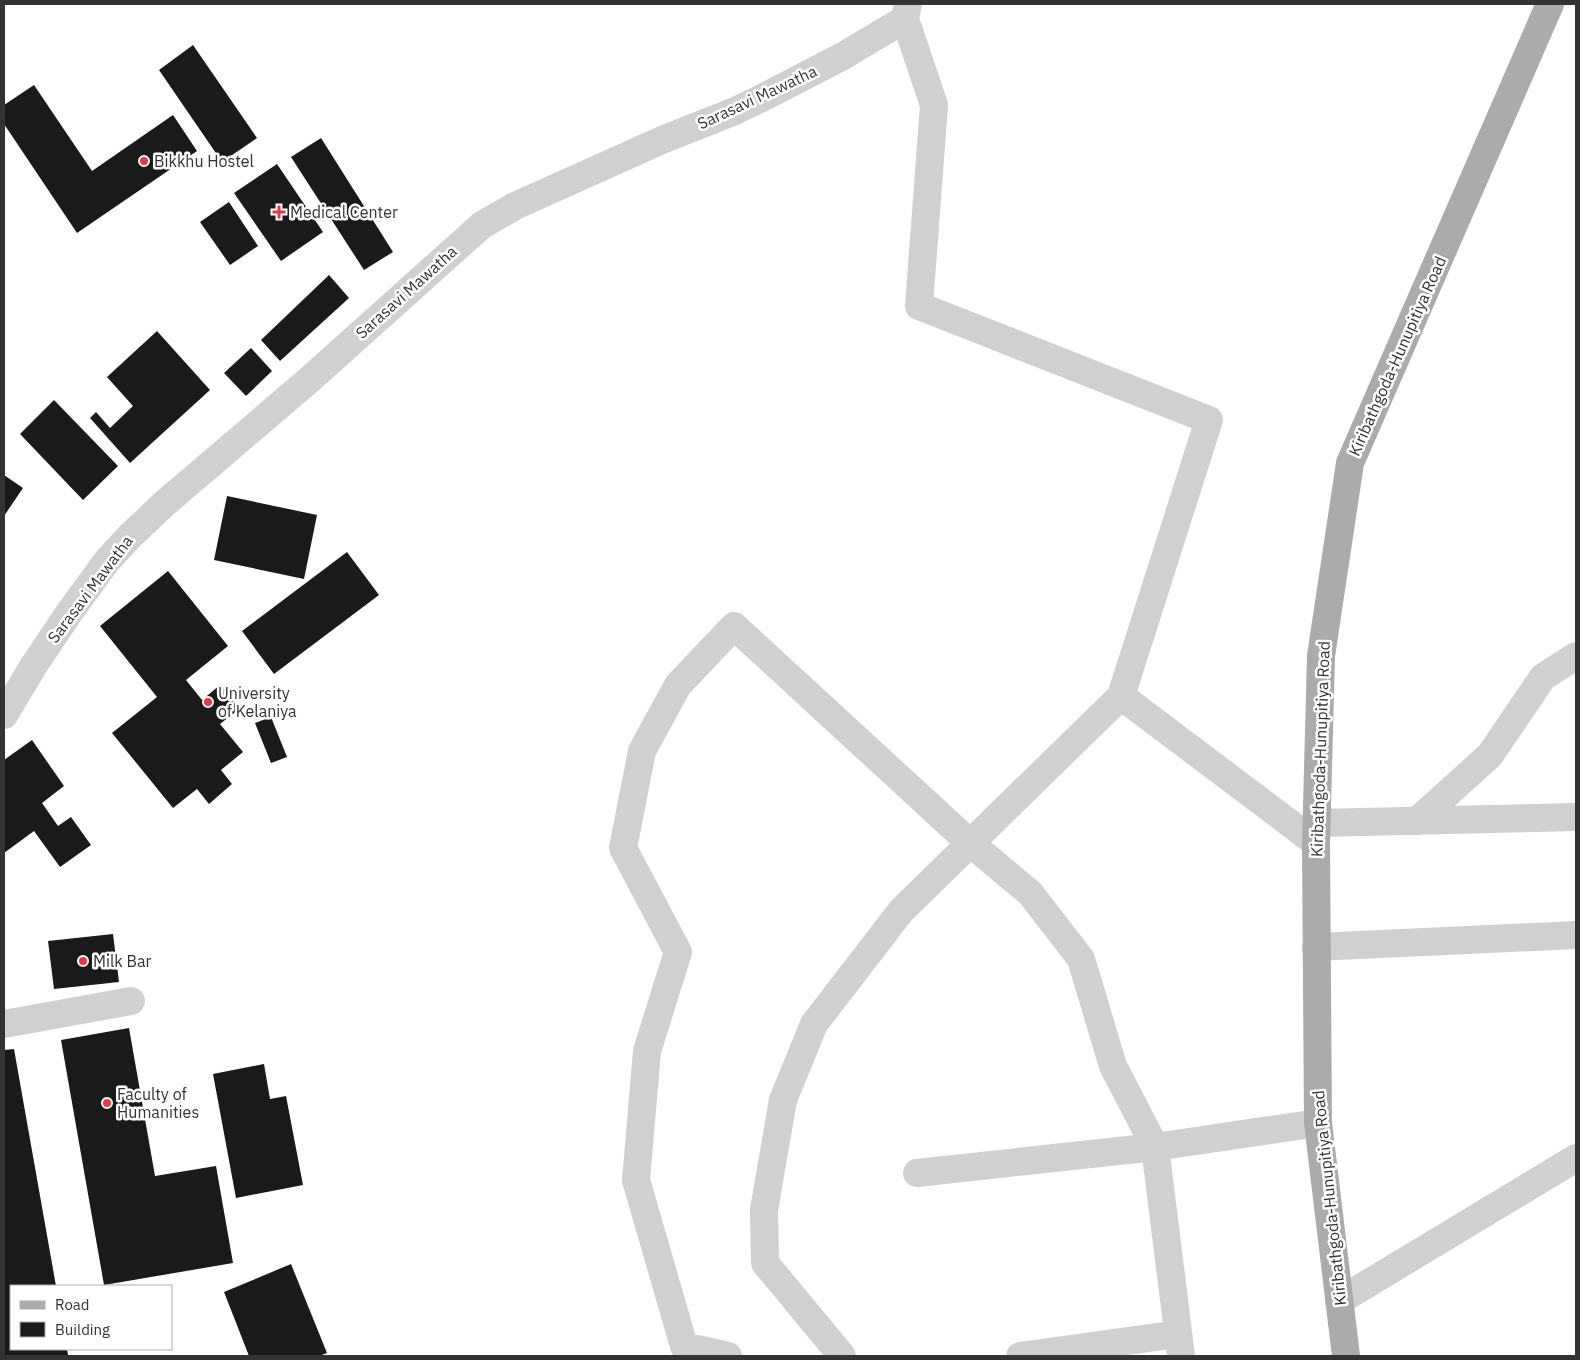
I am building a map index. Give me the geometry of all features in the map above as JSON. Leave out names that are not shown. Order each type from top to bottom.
[{"type":"main road","name":"Kiribathgoda-Hunupitiya Road","points":[[1346,1356],[1318,1123],[1316,833],[1321,656],[1350,463],[1550,4]]},
{"type":"street","points":[[842,1356],[765,1263],[764,1210],[783,1100],[814,1024],[901,911],[1121,696],[1209,420],[918,306],[934,105],[906,12]]},
{"type":"street","name":"Sarasavi Mawatha","points":[[4,715],[34,665],[71,610],[108,561],[130,536],[482,225],[533,198],[662,140],[760,99],[843,56],[906,12]]},
{"type":"street","points":[[728,1356],[684,1346],[636,1180],[647,1051],[678,952],[623,848],[642,751],[678,685],[734,626],[970,843],[1030,893],[1081,958],[1113,1066],[1155,1147],[1180,1345],[1020,1356]]},
{"type":"street","points":[[1417,820],[1490,755],[1543,677],[1576,656]]},
{"type":"street","points":[[1121,696],[1316,833],[1417,820],[1576,817]]},
{"type":"street","points":[[1316,947],[1576,935]]},
{"type":"street","points":[[4,1024],[131,1000]]},
{"type":"street","points":[[917,1172],[1155,1147],[1318,1123]]},
{"type":"street","points":[[1339,1301],[1576,1158]]},
{"type":"building","points":[[193,45],[257,138],[222,162],[159,70]]},
{"type":"building","name":"Bikkhu Hostel","points":[[34,85],[92,171],[173,115],[197,151],[77,233],[4,124],[4,105]]},
{"type":"building","points":[[321,138],[393,252],[364,270],[291,157]]},
{"type":"building","name":"Medical Center","points":[[277,164],[323,232],[281,261],[234,193]]},
{"type":"building","points":[[229,202],[258,246],[230,265],[200,222]]},
{"type":"building","points":[[329,275],[349,298],[280,361],[261,340]]},
{"type":"building","points":[[157,331],[210,390],[130,463],[90,418],[96,412],[110,428],[133,406],[107,377]]},
{"type":"building","points":[[251,348],[272,371],[246,396],[224,373]]},
{"type":"building","points":[[54,400],[118,466],[83,500],[20,434]]},
{"type":"building","points":[[4,475],[23,488],[4,516]]},
{"type":"building","points":[[227,496],[317,515],[304,579],[214,560]]},
{"type":"building","points":[[347,552],[379,595],[274,674],[242,631]]},
{"type":"building","points":[[168,571],[228,646],[186,680],[202,700],[220,685],[239,709],[220,724],[243,752],[221,770],[232,784],[209,804],[197,789],[173,808],[112,733],[157,697],[100,626]]},
{"type":"building","points":[[271,717],[287,757],[271,763],[255,723]]},
{"type":"building","points":[[32,740],[64,786],[42,803],[58,826],[71,817],[91,845],[60,867],[34,831],[4,853],[4,760]]},
{"type":"building","name":"Milk Bar","points":[[113,934],[119,982],[54,989],[48,941]]},
{"type":"building","name":"Faculty of Humanities","points":[[129,1028],[155,1176],[216,1166],[233,1263],[104,1285],[61,1040]]},
{"type":"building","points":[[14,1049],[56,1285],[10,1285],[10,1350],[67,1350],[68,1355],[4,1356],[4,1050]]},
{"type":"building","points":[[264,1064],[270,1099],[286,1096],[303,1185],[236,1198],[213,1074]]},
{"type":"building","points":[[291,1264],[327,1353],[319,1356],[249,1356],[224,1292]]},
{"type":"place","name":"Bikkhu Hostel","points":[[144,161]]},
{"type":"place","name":"Medical Center","points":[[279,212]]},
{"type":"place","name":"University of Kelaniya","points":[[208,702]]},
{"type":"place","name":"Milk Bar","points":[[83,961]]},
{"type":"place","name":"Faculty of Humanities","points":[[107,1103]]}]
